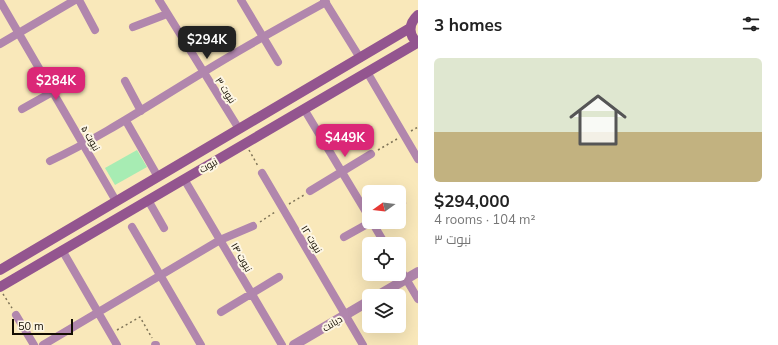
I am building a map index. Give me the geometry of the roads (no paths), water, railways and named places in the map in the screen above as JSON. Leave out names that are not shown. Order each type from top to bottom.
[{"type":"main road","points":[[418,15],[410,28],[412,37],[418,43]]},
{"type":"main road","name":"نبوت","points":[[0,270],[410,28]]},
{"type":"main road","name":"نبوت","points":[[0,288],[62,250],[418,43]]},
{"type":"main road","points":[[296,96],[304,109]]},
{"type":"main road","points":[[56,238],[62,250]]},
{"type":"street","points":[[0,44],[75,0]]},
{"type":"street","points":[[79,0],[95,30]]},
{"type":"street","name":"نبوت ۳","points":[[159,0],[202,72],[239,129]]},
{"type":"street","points":[[242,0],[278,62]]},
{"type":"street","name":"نبوت ۵","points":[[0,1],[116,201]]},
{"type":"street","points":[[50,161],[84,145],[126,121],[202,72],[325,1],[360,58]]},
{"type":"street","points":[[133,27],[167,14]]},
{"type":"street","points":[[367,72],[418,159]]},
{"type":"street","points":[[22,109],[52,91],[82,76]]},
{"type":"street","points":[[125,81],[141,111]]},
{"type":"street","points":[[304,109],[362,205]]},
{"type":"street","points":[[126,121],[158,177]]},
{"type":"street","points":[[310,191],[371,154]]},
{"type":"street","name":"نبوت ۱۲","points":[[262,173],[363,345]]},
{"type":"street","name":"نبوت ۱۴","points":[[184,179],[282,345]]},
{"type":"street","points":[[148,200],[164,228]]},
{"type":"street","points":[[43,345],[98,314],[220,240],[253,226]]},
{"type":"street","points":[[344,237],[362,227]]},
{"type":"street","points":[[132,228],[201,345]]},
{"type":"street","points":[[62,250],[117,345]]},
{"type":"street","points":[[418,272],[406,279],[418,299]]},
{"type":"street","points":[[221,312],[279,277]]},
{"type":"street","points":[[389,289],[403,281]]},
{"type":"street","name":"دیانت","points":[[294,345],[362,305]]},
{"type":"street","points":[[16,315],[34,345]]}]
